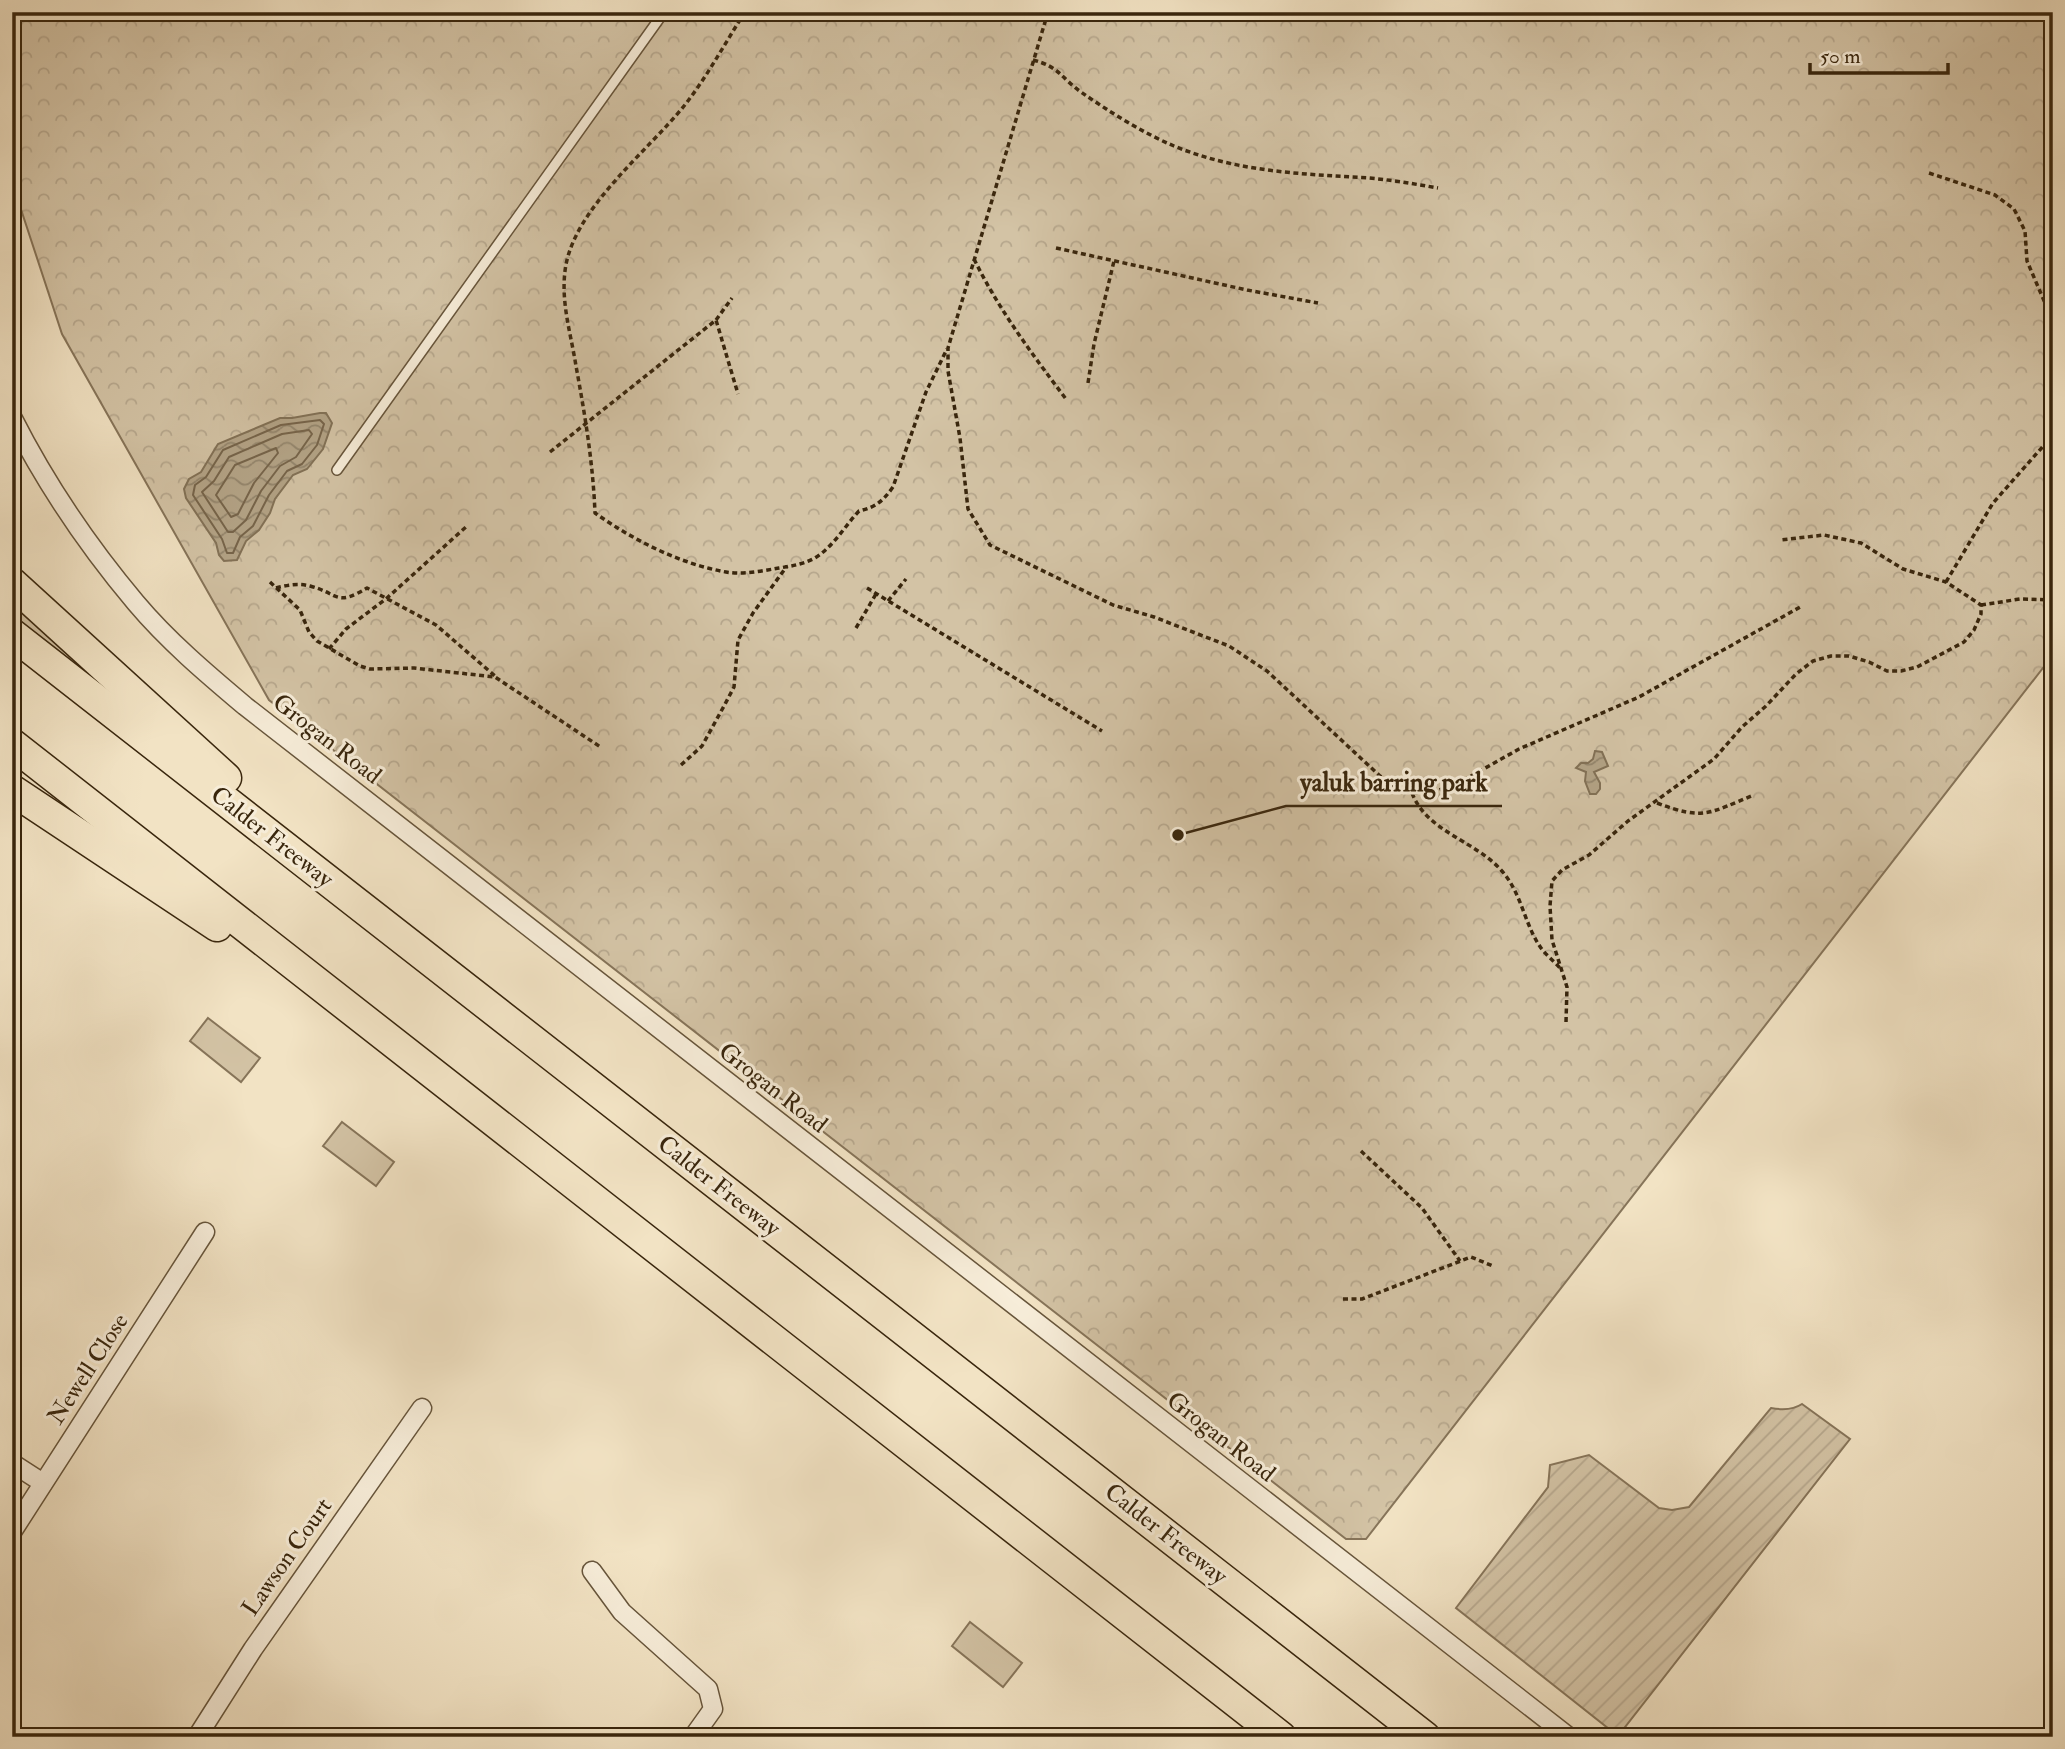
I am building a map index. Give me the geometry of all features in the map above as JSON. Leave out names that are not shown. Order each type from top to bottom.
[{"type":"highway","points":[[12,583],[246,797],[827,1270]]},
{"type":"highway","name":"Calder Freeway","points":[[12,634],[1425,1737]]},
{"type":"highway","points":[[12,744],[1281,1737]]},
{"type":"highway","points":[[12,790],[230,934],[434,1074]]},
{"type":"street","name":"Grogan Road","points":[[12,417],[42,472],[77,527],[137,605],[185,653],[245,706],[1569,1737]]},
{"type":"street","name":"Newell Close","points":[[12,1532],[205,1232]]},
{"type":"street","name":"Lawson Court","points":[[197,1737],[253,1649],[422,1408]]},
{"type":"street","points":[[12,1463],[43,1483]]},
{"type":"street","points":[[592,1571],[622,1612],[708,1689],[713,1709],[692,1737]]},
{"type":"lane","points":[[337,470],[664,12]]},
{"type":"path","points":[[745,12],[687,102],[598,201],[572,246],[565,270],[564,299],[586,423],[595,513],[635,539],[728,572],[757,572],[816,558],[836,540],[859,511],[873,508],[884,500],[893,487],[926,392],[948,348],[1048,12]]},
{"type":"path","points":[[1033,60],[1049,64],[1097,104],[1170,145],[1204,158],[1282,173],[1370,178],[1438,188]]},
{"type":"path","points":[[1929,173],[1995,195],[2014,209],[2025,231],[2027,261],[2045,303]]},
{"type":"path","points":[[1056,248],[1318,303]]},
{"type":"path","points":[[974,259],[1009,321],[1066,399]]},
{"type":"path","points":[[1088,383],[1094,344],[1114,261]]},
{"type":"path","points":[[550,452],[716,320],[732,298]]},
{"type":"path","points":[[716,320],[738,394]]},
{"type":"path","points":[[948,348],[948,372],[960,438],[968,509],[990,545],[1113,605],[1154,617],[1229,646],[1268,671],[1380,776],[1396,788],[1412,793],[1439,790],[1464,780],[1519,749],[1639,697],[1802,606]]},
{"type":"path","points":[[1946,582],[1993,503],[2053,436]]},
{"type":"path","points":[[329,649],[346,629],[387,598],[467,526]]},
{"type":"path","points":[[1781,540],[1824,535],[1843,538],[1875,550],[1903,569],[1946,582],[1981,605],[2020,599],[2053,600]]},
{"type":"path","points":[[681,765],[702,746],[724,706],[734,687],[738,640],[752,613],[787,566]]},
{"type":"path","points":[[888,601],[905,579]]},
{"type":"path","points":[[270,582],[300,610],[309,632],[329,649],[370,669],[414,667],[495,677]]},
{"type":"path","points":[[276,588],[302,584],[343,599],[368,588],[436,625],[495,677],[602,747]]},
{"type":"path","points":[[867,588],[1102,731]]},
{"type":"path","points":[[856,628],[876,594]]},
{"type":"path","points":[[1566,1021],[1567,988],[1552,940],[1550,906],[1552,881],[1562,870],[1589,855],[1628,821],[1657,803],[1714,759],[1742,727],[1812,661],[1831,656],[1849,656],[1886,671],[1917,667],[1964,642],[1981,614],[1981,605]]},
{"type":"path","points":[[1412,793],[1418,807],[1433,823],[1478,850],[1500,870],[1517,892],[1541,949],[1560,968]]},
{"type":"path","points":[[1657,803],[1696,815],[1708,814],[1754,795]]},
{"type":"path","points":[[1362,1152],[1422,1208],[1461,1261]]},
{"type":"path","points":[[1343,1300],[1362,1300],[1471,1257],[1493,1266]]},
{"type":"green space","points":[[12,12],[2053,12],[2053,655],[1366,1539],[1346,1539],[269,700],[62,334],[12,182]]},
{"type":"green space","points":[[12,593],[139,716],[12,618]]},
{"type":"green space","points":[[208,1018],[260,1058],[241,1082],[190,1041]]},
{"type":"green space","points":[[342,1122],[394,1162],[376,1186],[323,1146]]},
{"type":"green space","points":[[1802,1404],[1850,1439],[1618,1736],[1456,1608],[1548,1487],[1550,1465],[1589,1455],[1659,1508],[1672,1510],[1689,1507],[1771,1408],[1787,1409]]},
{"type":"green space","points":[[970,1622],[1022,1663],[1003,1687],[952,1646]]},
{"type":"water","points":[[326,413],[332,423],[323,449],[307,469],[293,475],[275,499],[259,530],[246,541],[237,560],[224,561],[219,555],[216,543],[186,498],[184,489],[189,479],[201,472],[218,444],[280,418]]},
{"type":"water","points":[[1595,751],[1602,752],[1608,766],[1594,772],[1600,789],[1596,794],[1590,794],[1585,781],[1586,772],[1576,768],[1593,759]]},
{"type":"place","name":"yaluk barring park","points":[[1178,835]]}]
